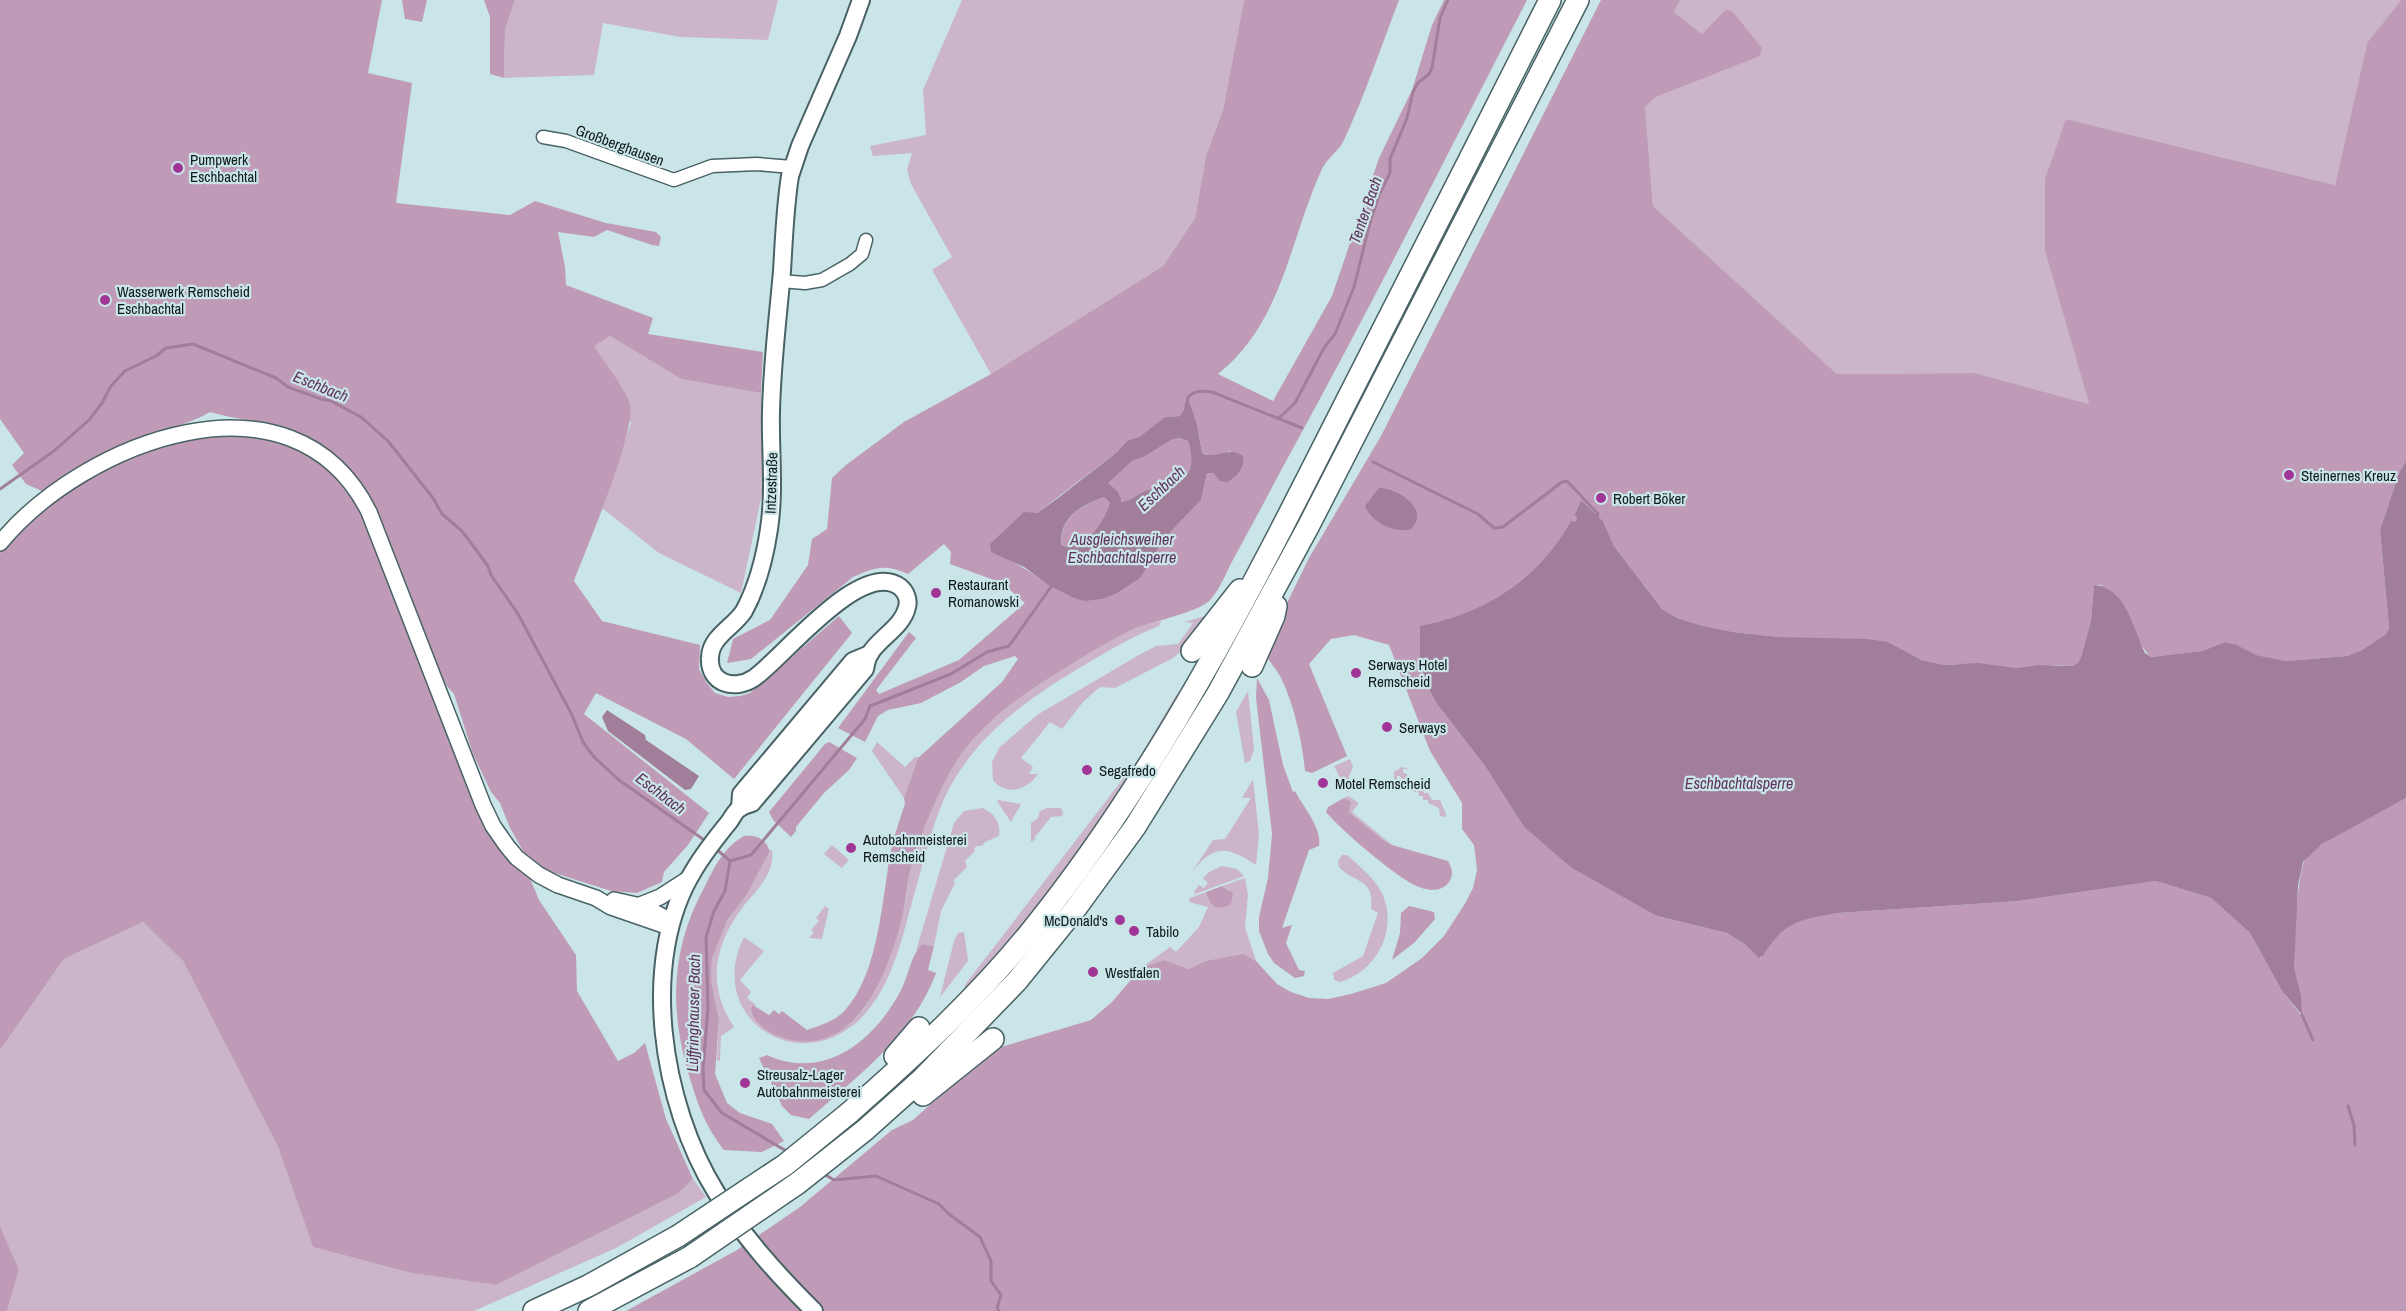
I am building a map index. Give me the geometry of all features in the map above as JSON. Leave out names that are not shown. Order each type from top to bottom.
[{"type":"highway","points":[[589,1311],[690,1257],[798,1183],[865,1130],[971,1031],[1017,981],[1097,880],[1135,827],[1218,693],[1274,566],[1550,0]]},
{"type":"highway","points":[[534,1311],[588,1286],[678,1236],[784,1165],[849,1113],[908,1061],[953,1017],[1019,945],[1077,872],[1118,814],[1221,643],[1274,566],[1308,527],[1578,0]]},
{"type":"highway","points":[[1192,651],[1232,599],[1274,566]]},
{"type":"highway","points":[[1252,666],[1274,616],[1274,566]]},
{"type":"highway","points":[[849,1113],[856,1092],[892,1059],[919,1028]]},
{"type":"highway","points":[[865,1130],[890,1123],[993,1039]]},
{"type":"main road","name":"Intzestraße","points":[[688,879],[707,850],[740,808],[752,803],[865,669],[870,654],[904,615],[908,603],[901,588],[882,581],[866,586],[838,603],[750,680],[734,685],[724,683],[715,676],[711,667],[710,654],[715,644],[742,613],[748,601],[769,531],[774,483],[771,410],[792,167],[861,0]]},
{"type":"main road","points":[[688,879],[670,924],[664,961],[664,1023],[673,1084],[687,1132],[715,1191],[748,1240],[814,1311]]},
{"type":"street","name":"Großberghausen","points":[[543,137],[566,141],[674,180],[712,166],[756,164],[792,167]]},
{"type":"street","points":[[781,281],[812,282],[827,278],[862,254],[866,240]]},
{"type":"street","points":[[0,543],[32,511],[69,482],[104,462],[159,438],[194,430],[241,429],[278,435],[310,448],[341,472],[354,486],[369,512],[483,805],[498,835],[517,858],[538,875],[558,885],[596,898],[640,905],[656,911],[670,924]]},
{"type":"street","points":[[640,905],[660,897],[688,879]]},
{"type":"street","points":[[596,898],[611,907],[670,924]]},
{"type":"shaded area","points":[[0,0],[382,0],[368,73],[412,83],[396,203],[510,215],[535,201],[606,223],[656,232],[661,237],[659,246],[607,230],[594,237],[558,232],[566,285],[653,318],[648,334],[763,352],[761,393],[681,379],[610,336],[594,346],[620,384],[630,405],[630,419],[618,465],[574,581],[602,621],[700,645],[699,669],[706,682],[715,693],[728,697],[750,693],[839,616],[852,633],[734,779],[686,739],[596,693],[584,714],[709,813],[688,845],[664,872],[662,882],[637,893],[611,891],[545,870],[526,856],[473,754],[454,694],[439,677],[384,536],[365,495],[338,460],[320,446],[299,434],[278,426],[210,412],[128,445],[44,492],[26,484],[12,465],[24,453],[0,419]]},
{"type":"shaded area","points":[[402,0],[427,0],[422,22],[405,19]]},
{"type":"shaded area","points":[[484,0],[515,0],[505,29],[504,78],[490,74],[490,17]]},
{"type":"shaded area","points":[[515,0],[778,0],[768,40],[680,37],[603,23],[594,75],[504,78],[505,29]]},
{"type":"shaded area","points":[[962,0],[1244,0],[1223,110],[1206,156],[1195,218],[1163,266],[991,374],[932,270],[952,257],[911,184],[907,170],[912,153],[873,156],[870,146],[926,135],[923,90]]},
{"type":"shaded area","points":[[1244,0],[1399,0],[1344,140],[1322,169],[1271,305],[1257,330],[1240,353],[1218,374],[1273,401],[1332,296],[1379,158],[1412,90],[1432,25],[1444,0],[1527,0],[1352,340],[1215,595],[1197,608],[1134,629],[1100,647],[1027,693],[980,732],[953,767],[930,814],[912,864],[904,910],[889,960],[867,1003],[853,1021],[836,1034],[815,1041],[792,1040],[772,1033],[756,1020],[751,1008],[753,1005],[769,1015],[774,1010],[779,1014],[782,1011],[807,1030],[838,1017],[857,994],[872,957],[891,849],[905,803],[904,798],[918,758],[1002,682],[1018,659],[1015,656],[984,666],[961,682],[921,703],[888,710],[878,716],[865,742],[838,728],[909,632],[916,638],[876,690],[879,694],[959,660],[1025,603],[1002,583],[950,564],[951,552],[944,544],[908,574],[880,568],[853,577],[751,659],[727,663],[733,639],[770,620],[808,565],[812,539],[827,529],[832,478],[846,465],[904,422],[991,374],[1163,266],[1195,218],[1206,156],[1223,110]],"holes":[[[1190,403],[1197,424],[1202,453],[1215,456],[1230,451],[1242,468],[1233,479],[1218,478],[1213,473],[1207,473],[1201,500],[1161,542],[1140,578],[1084,601],[992,552],[1037,513],[1117,452],[1128,440],[1139,437],[1165,417],[1180,416]]]},
{"type":"shaded area","points":[[1601,0],[1680,0],[1674,12],[1702,34],[1725,10],[1732,11],[1762,48],[1760,56],[1656,97],[1645,107],[1653,206],[1837,374],[1975,373],[2089,404],[2045,251],[2045,179],[2066,119],[2335,185],[2367,43],[2401,0],[2406,0],[2406,461],[2399,473],[2380,530],[2389,628],[2386,634],[2362,650],[2347,656],[2286,661],[2255,655],[2235,644],[2225,642],[2202,651],[2151,657],[2101,585],[2094,585],[2091,620],[2081,657],[2078,663],[2072,666],[2016,668],[1945,665],[1922,660],[1888,642],[1779,637],[1733,632],[1677,618],[1662,609],[1614,546],[1603,521],[1581,500],[1574,516],[1577,517],[1576,522],[1571,522],[1546,558],[1531,573],[1497,599],[1478,609],[1436,623],[1421,654],[1422,674],[1437,704],[1485,766],[1524,827],[1657,916],[1727,933],[1761,958],[1773,940],[1788,926],[1821,915],[2019,901],[2156,881],[2211,898],[2250,933],[2282,991],[2301,1015],[2294,969],[2294,948],[2298,895],[2305,860],[2338,834],[2406,798],[2406,1311],[626,1311],[737,1250],[800,1207],[892,1130],[913,1120],[953,1084],[1001,1047],[1091,1020],[1112,1002],[1141,968],[1164,960],[1189,969],[1205,961],[1244,954],[1256,961],[1277,984],[1291,992],[1309,998],[1328,999],[1386,983],[1422,958],[1444,936],[1473,888],[1477,870],[1474,845],[1462,829],[1462,803],[1430,751],[1389,645],[1354,635],[1331,639],[1309,664],[1347,756],[1312,773],[1305,771],[1300,736],[1291,702],[1280,676],[1267,657],[1265,648],[1309,558],[1381,436]]},
{"type":"shaded area","points":[[1680,0],[2401,0],[2367,43],[2335,185],[2066,119],[2045,251],[2089,404],[1975,373],[1837,374],[1653,206],[1645,107],[1656,97],[1760,55],[1725,10],[1702,34],[1674,12]]},
{"type":"shaded area","points":[[610,336],[681,379],[761,393],[763,489],[741,593],[659,553],[602,508],[631,423],[593,346]]},
{"type":"shaded area","points":[[240,435],[284,443],[307,454],[327,468],[367,518],[475,798],[529,876],[539,900],[576,955],[577,991],[618,1061],[634,1053],[645,1043],[666,1119],[693,1179],[679,1193],[496,1285],[411,1273],[313,1247],[278,1147],[183,961],[143,922],[64,959],[0,1050],[0,553],[52,502],[89,477],[131,456],[181,438]]},
{"type":"shaded area","points":[[1179,438],[1188,441],[1190,450],[1191,466],[1185,478],[1171,486],[1148,490],[1123,502],[1107,483],[1133,459],[1144,457],[1171,440]]},
{"type":"shaded area","points":[[1104,497],[1110,503],[1092,534],[1078,545],[1069,547],[1061,545],[1064,527],[1073,514]]},
{"type":"shaded area","points":[[1211,614],[1190,644],[1173,658],[1115,688],[1100,687],[1083,702],[1062,729],[1050,722],[1021,758],[1033,767],[1029,774],[1038,774],[1028,784],[1010,790],[993,780],[992,762],[999,748],[1037,715],[1156,646],[1178,644],[1193,623],[1185,622]]},
{"type":"shaded area","points":[[1161,621],[1159,626],[1113,648],[1025,704],[989,735],[973,753],[958,773],[936,819],[889,976],[872,1005],[861,1018],[837,1036],[811,1043],[786,1041],[764,1031],[747,1015],[737,993],[735,966],[744,937],[764,951],[740,980],[751,992],[747,998],[756,1005],[751,1008],[811,1040],[840,1029],[860,1014],[879,979],[900,922],[917,845],[943,786],[965,748],[999,712],[1040,683],[1113,639],[1136,628]]},
{"type":"shaded area","points":[[1257,678],[1269,700],[1283,765],[1293,792],[1295,791],[1311,817],[1319,839],[1319,846],[1309,850],[1282,928],[1292,925],[1286,943],[1299,970],[1305,971],[1304,976],[1295,978],[1274,963],[1259,931],[1259,917],[1268,878],[1272,834],[1256,698]]},
{"type":"shaded area","points":[[1248,691],[1254,749],[1250,761],[1245,763],[1236,712]]},
{"type":"shaded area","points":[[1178,692],[1163,724],[1081,846],[1037,905],[966,988],[964,986],[1139,758]]},
{"type":"shaded area","points":[[829,742],[857,758],[849,770],[824,793],[796,827],[791,837],[773,820],[769,812]]},
{"type":"shaded area","points":[[877,742],[905,767],[916,756],[918,758],[904,798],[872,751]]},
{"type":"shaded area","points":[[1350,759],[1353,767],[1349,776],[1348,793],[1334,766]]},
{"type":"shaded area","points":[[1402,767],[1409,769],[1403,769],[1403,773],[1406,773],[1409,780],[1416,783],[1416,786],[1420,786],[1420,790],[1428,793],[1432,800],[1440,800],[1446,814],[1445,817],[1440,816],[1439,808],[1428,803],[1428,800],[1423,800],[1423,796],[1419,796],[1418,791],[1414,792],[1400,776],[1397,776],[1397,783],[1394,779],[1394,772]]},
{"type":"shaded area","points":[[1253,779],[1259,834],[1256,865],[1237,854],[1221,851],[1206,857],[1190,875],[1213,840],[1225,839],[1251,798],[1242,798]]},
{"type":"shaded area","points":[[1348,796],[1359,803],[1352,812],[1392,845],[1348,811],[1344,798]]},
{"type":"shaded area","points":[[1344,798],[1351,802],[1349,812],[1383,840],[1392,845],[1448,861],[1452,872],[1449,882],[1439,889],[1423,888],[1410,882],[1356,842],[1326,812],[1328,807]]},
{"type":"shaded area","points":[[997,801],[1021,804],[1011,822]]},
{"type":"shaded area","points":[[983,808],[996,819],[999,836],[985,842],[982,846],[976,846],[975,851],[965,861],[967,867],[953,881],[955,883],[941,911],[934,946],[922,944],[916,951],[954,823],[964,811]]},
{"type":"shaded area","points":[[1047,808],[1061,808],[1062,816],[1051,817],[1034,838],[1036,839],[1031,842],[1031,823],[1038,818],[1040,811]]},
{"type":"shaded area","points":[[744,836],[760,838],[770,851],[746,896],[728,919],[712,959],[711,980],[719,1020],[715,1074],[727,1103],[740,1113],[772,1124],[784,1141],[762,1152],[724,1150],[713,1134],[701,1111],[684,1059],[677,1008],[676,984],[679,959],[693,911],[712,871],[731,846]]},
{"type":"shaded area","points":[[832,845],[849,860],[842,868],[824,854]]},
{"type":"shaded area","points":[[772,850],[769,872],[735,918],[721,948],[717,979],[719,995],[734,1027],[721,1036],[720,1061],[717,1060],[719,1020],[711,980],[712,959],[728,919],[746,896]]},
{"type":"shaded area","points":[[1342,855],[1347,855],[1376,883],[1385,902],[1388,916],[1387,931],[1375,957],[1366,968],[1340,982],[1334,980],[1333,973],[1363,956],[1378,913],[1371,909],[1370,892],[1367,887],[1339,867],[1338,861]]},
{"type":"shaded area","points":[[1222,866],[1237,869],[1244,876],[1195,894],[1199,885],[1204,888],[1208,883],[1203,878],[1209,872]]},
{"type":"shaded area","points":[[1245,878],[1248,895],[1245,927],[1256,961],[1244,955],[1205,961],[1189,969],[1164,960],[1141,968],[1170,947],[1176,952],[1199,927],[1208,907],[1189,902],[1190,898],[1206,892],[1208,900],[1230,890],[1222,886]]},
{"type":"shaded area","points":[[1222,886],[1233,893],[1231,904],[1218,907],[1209,901],[1206,892]]},
{"type":"shaded area","points":[[825,906],[829,909],[822,939],[809,938],[814,932],[811,930],[819,921],[816,918]]},
{"type":"shaded area","points":[[1409,906],[1434,912],[1435,919],[1415,942],[1392,960],[1400,933],[1401,913]]},
{"type":"shaded area","points":[[143,922],[183,961],[278,1147],[313,1247],[411,1273],[496,1285],[679,1193],[693,1179],[706,1197],[616,1248],[474,1311],[7,1311],[19,1270],[0,1226],[0,1050],[64,959]]},
{"type":"shaded area","points":[[964,932],[968,961],[940,997],[954,941],[958,933]]},
{"type":"shaded area","points":[[922,944],[934,946],[928,970],[936,973],[926,995],[899,1035],[865,1070],[809,1119],[791,1115],[782,1106],[759,1058],[767,1055],[788,1062],[809,1063],[828,1059],[846,1051],[878,1025],[904,984],[915,955]]},
{"type":"shaded area","points":[[0,1226],[19,1270],[7,1311],[0,1311]]},
{"type":"water","name":"Ausgleichsweiher Eschbachtalsperre","points":[[1185,402],[1190,403],[1197,424],[1202,453],[1213,455],[1238,453],[1243,456],[1243,464],[1237,475],[1227,482],[1220,481],[1213,473],[1207,473],[1201,500],[1161,542],[1140,578],[1117,593],[1102,599],[1084,601],[1050,586],[1024,567],[991,552],[990,544],[1024,512],[1037,513],[1117,452],[1128,440],[1139,437],[1165,417],[1180,416]],"holes":[[[1179,438],[1188,441],[1190,450],[1191,466],[1185,478],[1171,486],[1148,490],[1122,502],[1118,492],[1108,483],[1133,460],[1144,457],[1171,440]],[[1104,497],[1110,503],[1092,534],[1078,545],[1069,547],[1061,545],[1064,527],[1073,514],[1087,504]]]},
{"type":"water","name":"Eschbachtalsperre","points":[[2406,461],[2406,798],[2322,844],[2303,862],[2298,885],[2294,968],[2301,996],[2302,1015],[2282,991],[2250,933],[2211,898],[2156,881],[2019,901],[1825,915],[1803,920],[1786,929],[1759,958],[1746,945],[1727,933],[1657,916],[1572,868],[1524,827],[1485,766],[1437,704],[1420,665],[1420,626],[1466,613],[1488,603],[1526,577],[1543,561],[1571,521],[1576,522],[1577,517],[1574,516],[1581,500],[1603,521],[1614,546],[1662,609],[1677,618],[1733,632],[1779,637],[1867,639],[1888,642],[1922,660],[1945,665],[1978,663],[2016,668],[2039,665],[2072,666],[2078,663],[2081,657],[2091,620],[2094,585],[2114,593],[2121,601],[2145,653],[2151,657],[2202,651],[2225,642],[2235,644],[2256,655],[2286,661],[2347,656],[2362,650],[2386,634],[2389,628],[2380,530],[2399,473]]},
{"type":"water","points":[[1379,488],[1402,496],[1414,507],[1417,514],[1411,529],[1391,528],[1378,522],[1368,512],[1365,506]]},
{"type":"water","points":[[607,710],[645,735],[646,740],[699,776],[691,789],[685,790],[608,731],[602,717]]},
{"type":"waterway","name":"Tenter Bach","points":[[1279,418],[1295,403],[1324,348],[1335,334],[1354,287],[1371,219],[1390,173],[1390,159],[1407,118],[1413,92],[1432,68],[1440,18],[1448,0]]},
{"type":"waterway","name":"Eschbach","points":[[0,489],[54,451],[89,420],[111,386],[125,371],[156,356],[166,348],[193,344],[276,378],[288,387],[331,401],[361,417],[388,441],[433,498],[442,514],[462,531],[488,566],[491,575],[518,614],[572,715],[583,742],[594,757],[619,780],[707,842]]},
{"type":"waterway","name":"Eschbach","points":[[1187,404],[1188,397],[1193,393],[1212,392],[1302,428]]},
{"type":"waterway","name":"Eschbach","points":[[1373,462],[1478,514],[1494,528],[1503,527],[1562,482],[1567,481],[1598,514],[1597,517]]},
{"type":"waterway","name":"Eschbach","points":[[715,848],[730,861],[751,855],[865,719],[870,706],[951,674],[987,652],[1009,646],[1053,584]]},
{"type":"waterway","name":"Lüffringhauser Bach","points":[[730,861],[725,891],[714,911],[706,937],[708,1008],[703,1068],[704,1090],[722,1113],[788,1152]]},
{"type":"waterway","points":[[2302,1015],[2313,1040]]},
{"type":"waterway","points":[[2348,1106],[2354,1125],[2355,1145]]},
{"type":"waterway","name":"Lüffringhauser Bach","points":[[824,1174],[834,1180],[876,1176],[939,1204],[980,1237],[991,1261],[991,1281],[1001,1295],[997,1308],[999,1311]]},
{"type":"place","name":"Pumpwerk Eschbachtal","points":[[178,168]]},
{"type":"place","name":"Wasserwerk Remscheid Eschbachtal","points":[[105,300]]},
{"type":"place","name":"Steinernes Kreuz","points":[[2289,475]]},
{"type":"place","name":"Robert Böker","points":[[1601,498]]},
{"type":"place","name":"Restaurant Romanowski","points":[[936,593]]},
{"type":"place","name":"Serways Hotel Remscheid","points":[[1356,673]]},
{"type":"place","name":"Serways","points":[[1387,727]]},
{"type":"place","name":"Segafredo","points":[[1087,770]]},
{"type":"place","name":"Motel Remscheid","points":[[1323,783]]},
{"type":"place","name":"Autobahnmeisterei Remscheid","points":[[851,848]]},
{"type":"place","name":"McDonald's","points":[[1120,920]]},
{"type":"place","name":"Tabilo","points":[[1134,931]]},
{"type":"place","name":"Westfalen","points":[[1093,972]]},
{"type":"place","name":"Streusalz-Lager Autobahnmeisterei","points":[[745,1083]]}]
